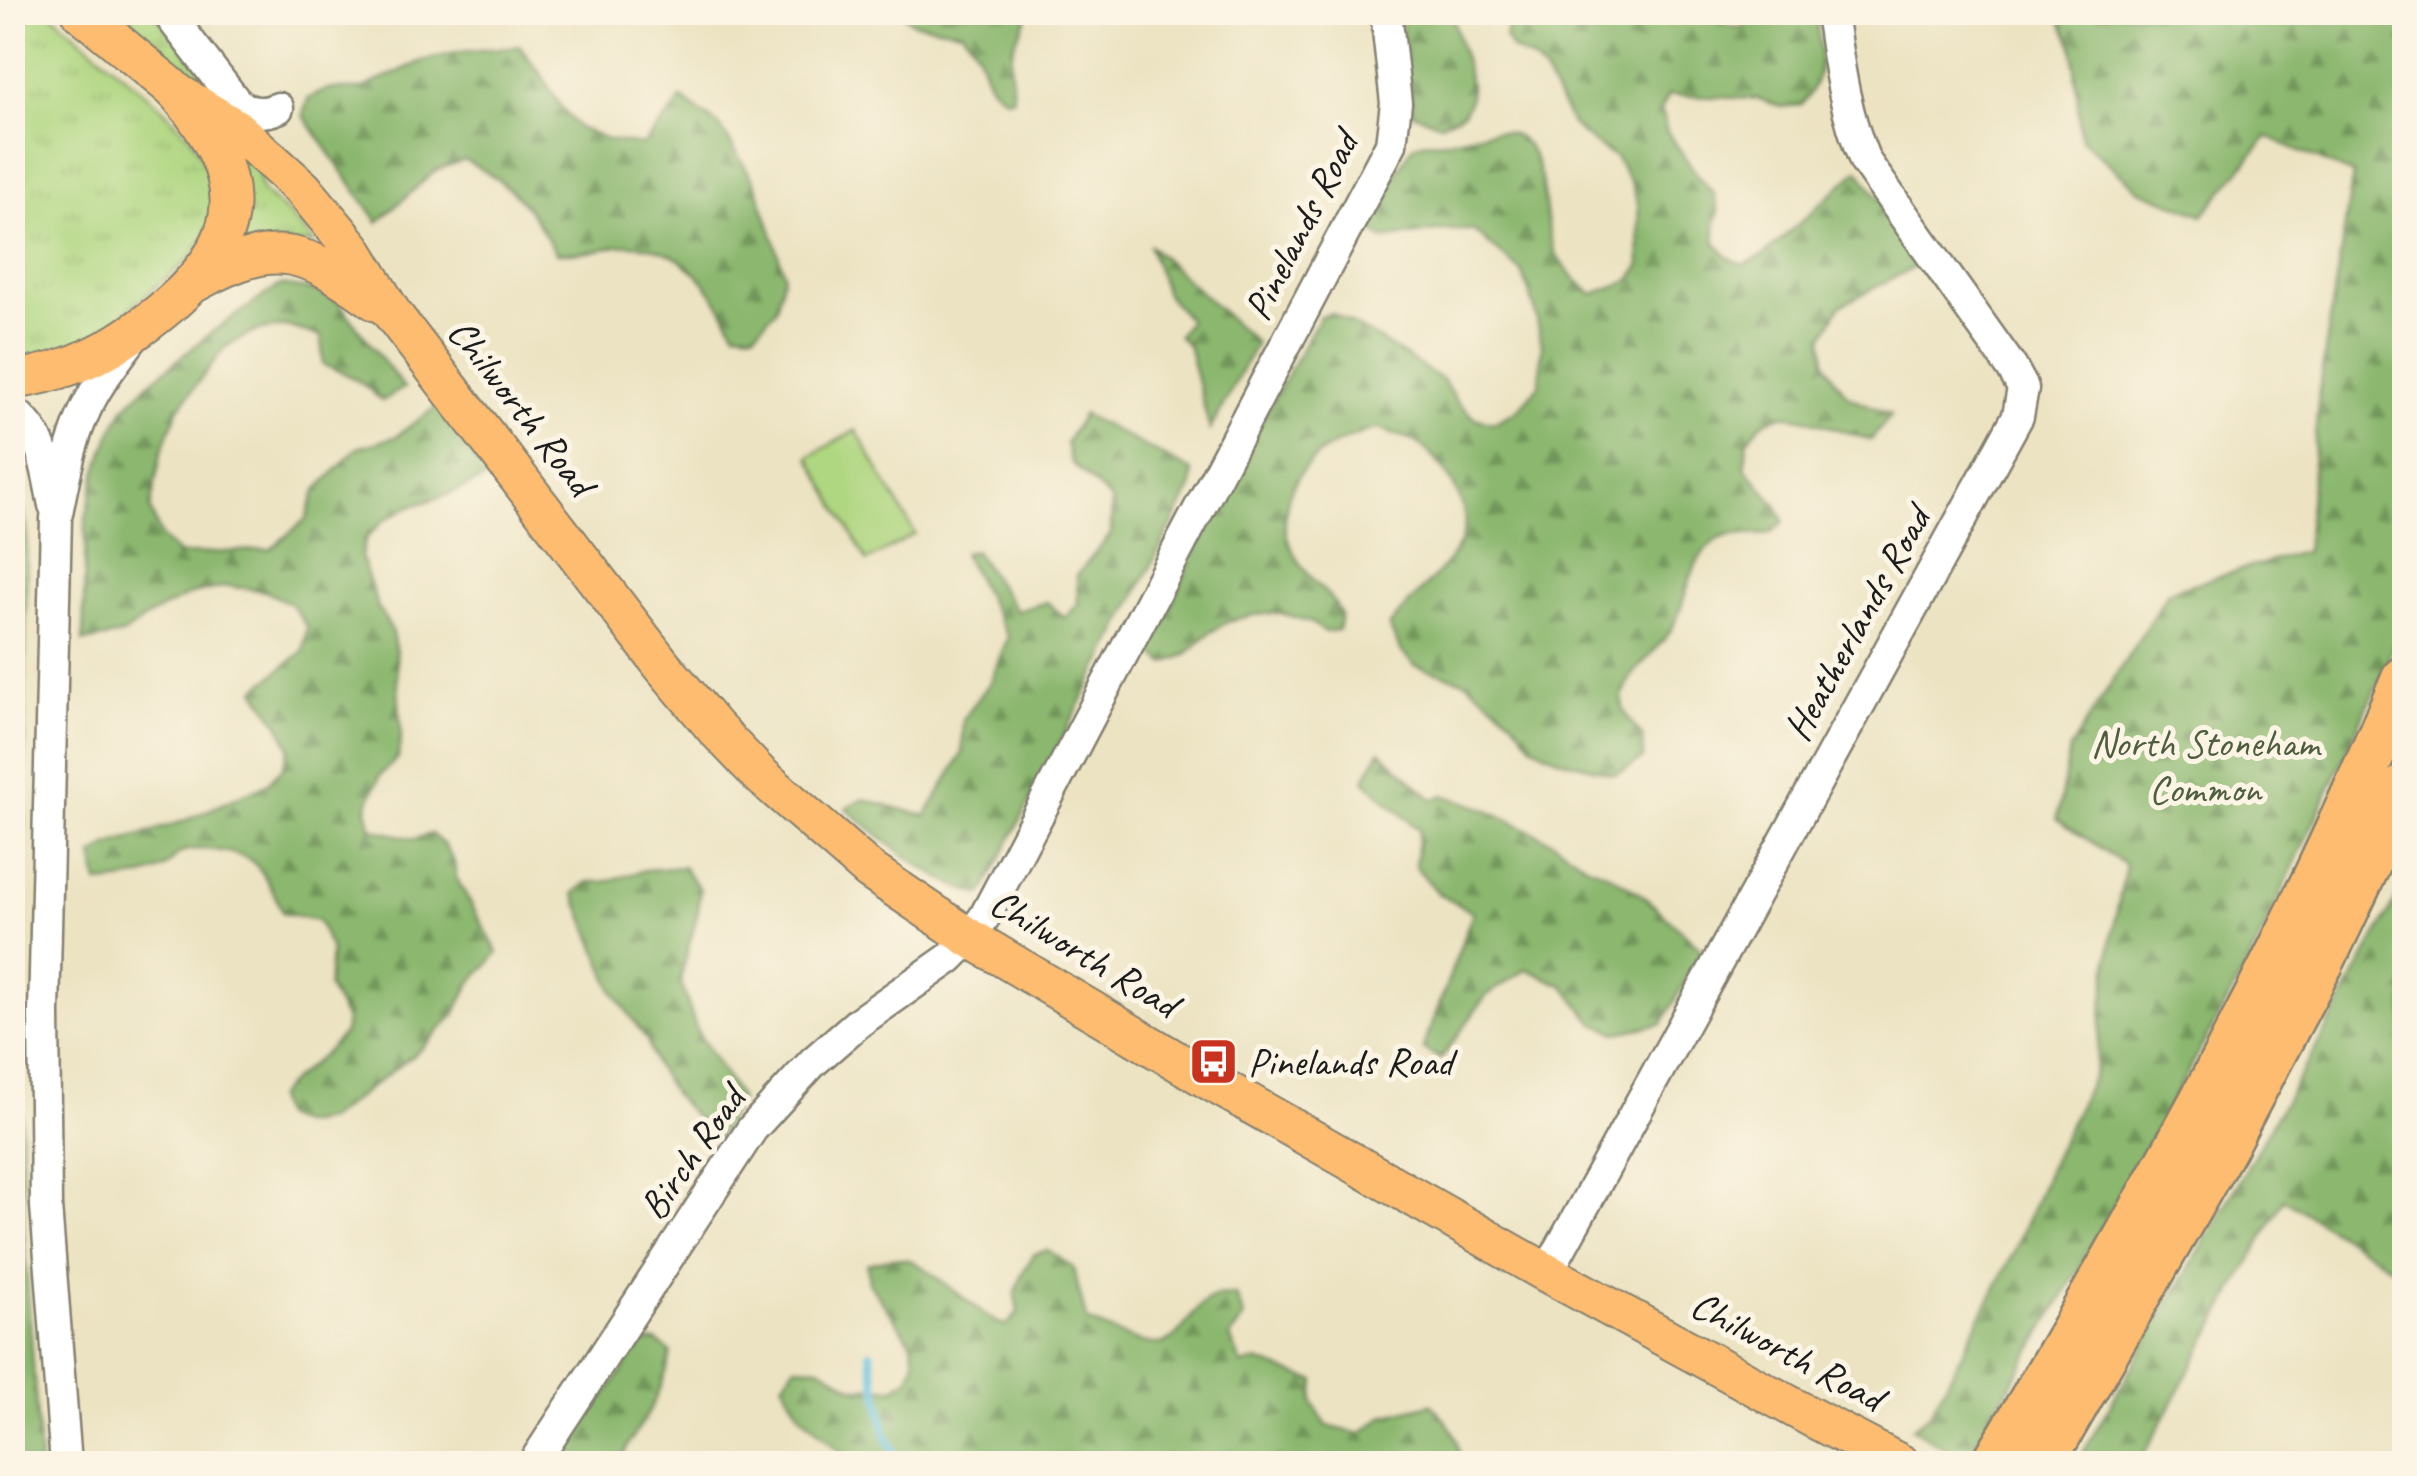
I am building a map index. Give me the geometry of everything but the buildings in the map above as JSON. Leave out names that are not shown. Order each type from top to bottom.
[{"type":"highway","points":[[1994,1464],[2078,1324],[2268,979],[2404,679]]},
{"type":"highway","points":[[2041,1464],[2224,1146],[2321,962],[2404,788]]},
{"type":"main road","points":[[12,380],[81,364],[136,333],[192,284],[220,246],[227,227],[228,186],[213,145],[179,94],[81,12]]},
{"type":"main road","name":"Chilworth Road","points":[[179,94],[235,128],[303,189],[352,248],[391,312],[662,665],[760,774],[869,870],[970,938],[1212,1082],[1547,1273],[1889,1457]]},
{"type":"main road","name":"Chilworth Road","points":[[192,284],[243,260],[292,256],[320,263],[391,312]]},
{"type":"street","points":[[167,12],[228,74],[236,102],[252,112],[278,108]]},
{"type":"street","name":"Pinelands Road","points":[[970,938],[994,900],[1391,144],[1396,103],[1386,12]]},
{"type":"street","name":"Heatherlands Road","points":[[1547,1273],[2018,416],[2023,388],[2018,378],[1865,161],[1851,126],[1831,12]]},
{"type":"street","points":[[66,1464],[46,1206],[44,1052],[56,518],[80,421],[94,393],[136,333]]},
{"type":"street","points":[[13,411],[25,420],[42,446],[56,518]]},
{"type":"street","name":"Birch Road","points":[[534,1464],[752,1130],[824,1052],[858,1022],[950,958],[970,938]]},
{"type":"green space","points":[[12,13],[51,13],[162,108],[191,138],[203,159],[215,196],[211,228],[190,259],[90,341],[54,357],[12,363]]},
{"type":"green space","points":[[106,13],[153,13],[265,143]]},
{"type":"green space","points":[[901,13],[1029,13],[1012,50],[1013,97],[1007,99],[994,89],[962,31],[914,23]]},
{"type":"green space","points":[[1400,13],[1453,13],[1470,89],[1463,113],[1440,124],[1413,113]]},
{"type":"green space","points":[[1518,13],[1709,13],[1720,23],[1739,28],[1758,13],[1815,13],[1820,61],[1815,83],[1801,105],[1781,107],[1759,99],[1668,95],[1661,109],[1667,132],[1714,193],[1718,212],[1716,242],[1726,256],[1743,265],[1763,256],[1858,170],[1925,261],[1840,306],[1823,338],[1825,360],[1848,396],[1891,415],[1871,440],[1781,415],[1762,423],[1747,442],[1745,467],[1784,521],[1768,533],[1719,539],[1701,556],[1672,628],[1625,688],[1623,708],[1643,737],[1643,758],[1614,774],[1559,759],[1533,746],[1512,719],[1467,682],[1414,665],[1402,652],[1389,627],[1456,549],[1465,526],[1464,512],[1453,484],[1424,448],[1381,430],[1341,441],[1317,456],[1299,476],[1287,502],[1285,525],[1289,542],[1307,573],[1336,605],[1340,617],[1338,630],[1325,632],[1310,622],[1281,613],[1253,615],[1229,621],[1186,655],[1165,663],[1150,651],[1223,490],[1320,316],[1332,313],[1444,381],[1456,401],[1475,418],[1493,423],[1518,410],[1539,385],[1542,345],[1522,272],[1473,230],[1383,239],[1365,225],[1413,146],[1492,131],[1514,135],[1536,161],[1556,254],[1572,276],[1593,294],[1631,280],[1640,266],[1638,204],[1631,183],[1616,158],[1571,123],[1545,74],[1532,60],[1512,49],[1505,37],[1508,23]]},
{"type":"green space","name":"North Stoneham Common","points":[[2057,13],[2404,13],[2404,618],[2381,677],[2250,960],[2059,1304],[1965,1461],[1912,1428],[1929,1415],[2014,1252],[2095,1072],[2111,941],[2126,865],[2057,819],[2070,749],[2169,591],[2306,551],[2319,390],[2353,174],[2267,137],[2203,215],[2139,190],[2081,139],[2073,46]]},
{"type":"green space","points":[[519,46],[579,128],[608,140],[643,145],[681,98],[720,126],[755,183],[784,274],[776,309],[755,333],[735,331],[705,283],[679,259],[663,251],[625,245],[556,253],[519,198],[464,160],[436,170],[378,222],[303,115],[308,99],[328,89],[361,89],[422,61],[460,52]]},
{"type":"green space","points":[[227,139],[259,170],[263,192],[314,243],[239,245]]},
{"type":"green space","points":[[1149,245],[1256,343],[1210,430],[1188,345],[1178,336],[1189,320],[1166,294]]},
{"type":"green space","points":[[280,285],[316,290],[339,303],[404,388],[382,401],[355,379],[323,365],[321,336],[286,326],[256,331],[225,347],[178,409],[161,453],[150,509],[161,537],[179,555],[271,549],[306,519],[316,491],[357,448],[395,437],[436,407],[489,477],[408,507],[383,521],[366,538],[361,557],[378,608],[391,629],[401,734],[398,758],[381,774],[367,809],[372,829],[414,839],[431,834],[444,845],[454,862],[456,877],[498,953],[469,985],[455,1015],[420,1050],[327,1120],[303,1124],[282,1117],[276,1098],[344,1033],[346,1020],[328,987],[331,950],[318,920],[283,913],[260,870],[236,854],[189,850],[152,873],[98,883],[93,855],[267,784],[283,768],[290,748],[255,690],[303,651],[307,627],[291,604],[265,591],[227,586],[191,594],[121,635],[83,642],[86,518],[97,470],[124,408],[215,330]]},
{"type":"green space","points":[[1083,414],[1192,471],[1192,486],[982,895],[928,871],[846,808],[864,799],[926,816],[962,754],[963,720],[991,681],[1008,637],[963,553],[975,551],[1016,611],[1047,602],[1065,618],[1078,604],[1077,575],[1111,534],[1112,500],[1071,462],[1066,443]]},
{"type":"green space","points":[[856,430],[915,534],[867,561],[809,457]]},
{"type":"green space","points":[[13,457],[27,529],[20,1077],[24,1233],[40,1464],[12,1463]]},
{"type":"green space","points":[[1380,751],[1433,800],[1444,795],[1488,810],[1609,874],[1645,897],[1702,950],[1662,1024],[1617,1033],[1595,1024],[1564,986],[1527,969],[1486,996],[1441,1059],[1423,1049],[1473,912],[1440,895],[1415,866],[1419,830],[1364,780]]},
{"type":"green space","points":[[683,867],[700,889],[680,980],[697,1031],[740,1099],[717,1140],[674,1095],[655,1065],[647,1040],[613,991],[574,893],[588,882]]},
{"type":"green space","name":"North Stoneham Common","points":[[2404,885],[2404,1275],[2284,1199],[2139,1463],[2077,1463],[2318,1044]]},
{"type":"green space","points":[[1048,1250],[1073,1268],[1087,1321],[1146,1343],[1172,1339],[1213,1297],[1236,1295],[1244,1317],[1230,1337],[1242,1365],[1257,1361],[1315,1381],[1313,1403],[1327,1426],[1361,1434],[1384,1416],[1431,1404],[1452,1430],[1460,1463],[848,1463],[800,1414],[783,1384],[795,1366],[820,1367],[854,1388],[895,1388],[909,1378],[915,1360],[912,1343],[869,1283],[867,1264],[893,1258],[910,1260],[995,1322],[1007,1325],[1018,1313],[1015,1295],[1023,1272],[1034,1254]]},
{"type":"green space","points":[[656,1341],[671,1352],[666,1370],[653,1404],[621,1463],[557,1463],[642,1343]]},
{"type":"waterway","points":[[2398,899],[2404,893]]},
{"type":"waterway","points":[[870,1353],[886,1436],[900,1464]]},
{"type":"place","name":"Pinelands Road","points":[[1213,1062]]}]
